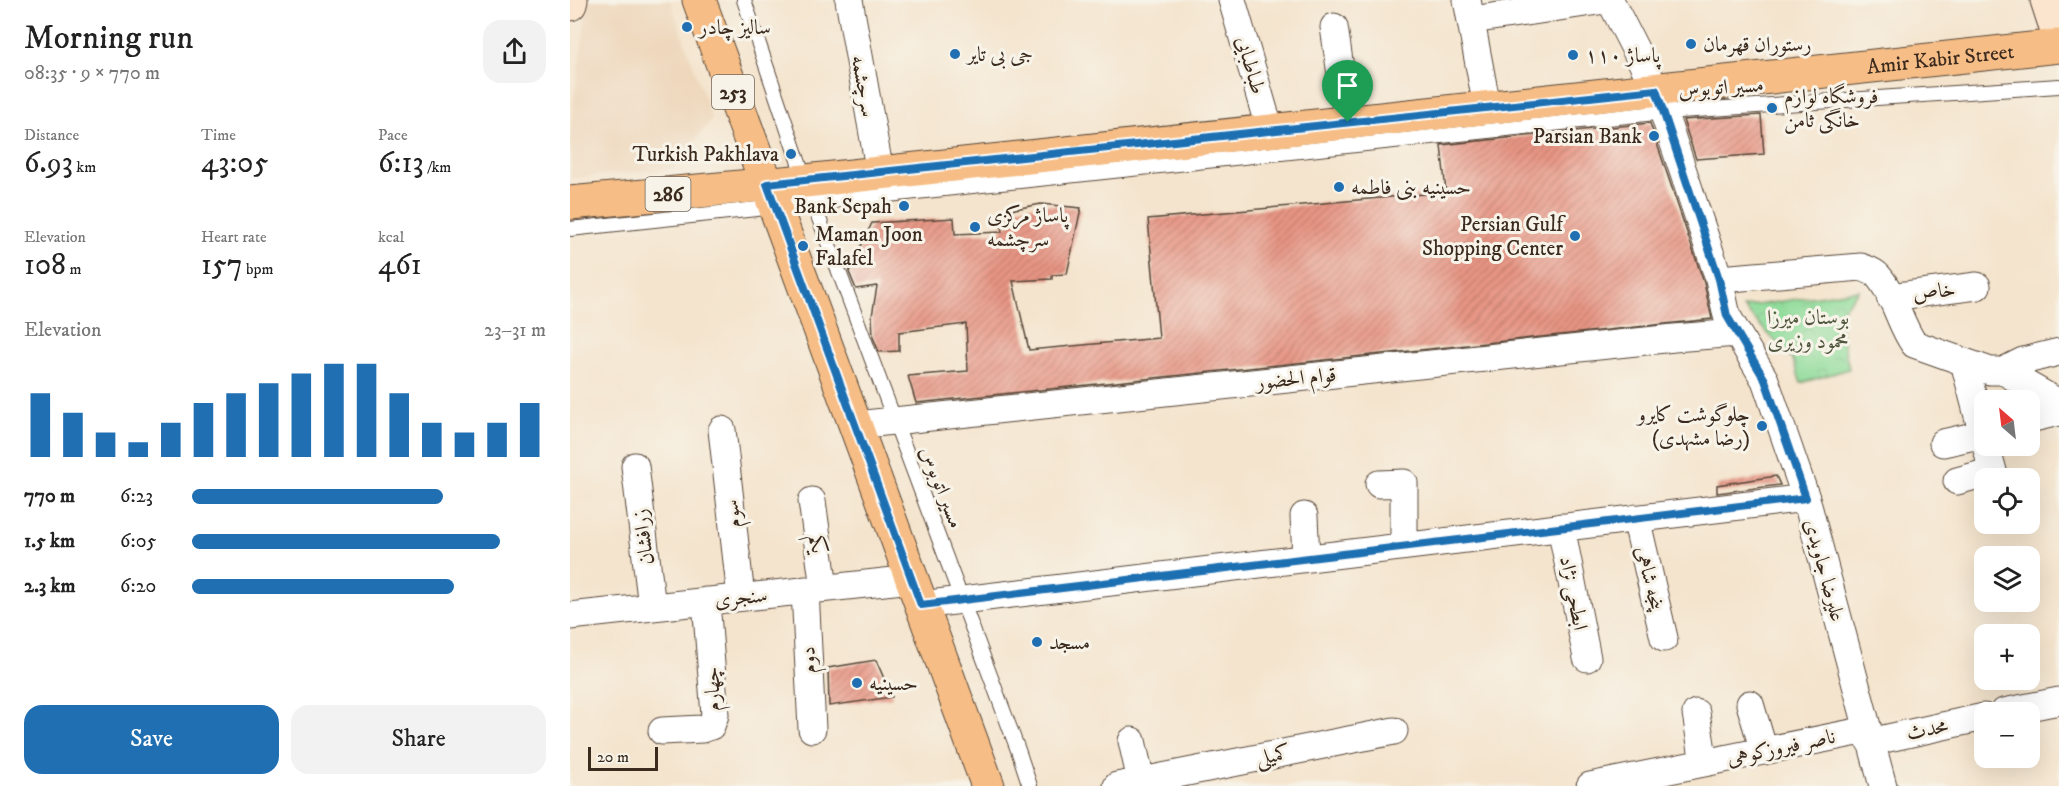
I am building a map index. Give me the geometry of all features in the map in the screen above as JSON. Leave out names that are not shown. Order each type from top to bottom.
[{"type":"main road","name":"253","points":[[699,0],[988,786]]},
{"type":"main road","points":[[2047,0],[2059,38]]},
{"type":"main road","name":"Amir Kabir Street","points":[[570,203],[809,192],[880,173],[1487,107],[1661,101],[2059,46]]},
{"type":"street","name":"سرچشمه","points":[[849,0],[880,173]]},
{"type":"street","name":"طباطبایی","points":[[1232,0],[1270,131]]},
{"type":"street","points":[[1487,107],[1469,10],[1605,0]]},
{"type":"street","name":"علیرضا جاویدی","points":[[1610,0],[1661,101],[1719,279],[1727,316],[1765,380],[1806,498],[1883,786]]},
{"type":"street","points":[[1334,27],[1348,122]]},
{"type":"street","points":[[1719,279],[1861,267],[1877,274],[1914,344],[1990,371],[2003,371],[2023,361],[2059,352]]},
{"type":"street","name":"خاص","points":[[1890,297],[1977,286]]},
{"type":"street","name":"قوام الحضور","points":[[856,425],[1662,339],[1737,333]]},
{"type":"street","points":[[1964,362],[1974,399]]},
{"type":"street","points":[[2003,371],[2059,403]]},
{"type":"street","points":[[2040,417],[2059,412]]},
{"type":"street","name":"سوم","points":[[722,430],[741,597]]},
{"type":"street","points":[[1943,443],[1974,446]]},
{"type":"street","points":[[1957,481],[1979,456]]},
{"type":"street","name":"زرافشان","points":[[634,466],[652,607]]},
{"type":"street","points":[[1379,484],[1404,483],[1404,546]]},
{"type":"street","name":"سنجری","points":[[570,616],[814,589],[916,592],[962,600],[1806,498]]},
{"type":"street","name":"یکم","points":[[812,501],[814,589]]},
{"type":"street","points":[[1304,516],[1306,558]]},
{"type":"street","name":"پنجه شاهی","points":[[1636,518],[1664,638]]},
{"type":"street","name":"ابطحی نژاد","points":[[1561,527],[1587,658]]},
{"type":"street","name":"دوم","points":[[812,729],[814,589]]},
{"type":"street","name":"چهارم","points":[[662,731],[702,729],[711,726],[715,715],[706,601]]},
{"type":"street","points":[[2040,705],[2059,701]]},
{"type":"street","points":[[1750,704],[1764,751]]},
{"type":"street","points":[[1696,712],[1704,763]]},
{"type":"street","name":"محدث","points":[[1869,736],[1974,719]]},
{"type":"street","name":"کمیلی","points":[[1129,784],[1394,731]]},
{"type":"street","name":"ناصر فیروزکوهی","points":[[1590,786],[1764,751],[1869,736]]},
{"type":"street","points":[[1129,784],[1132,741]]},
{"type":"lane","name":"مسیر اتوبوس","points":[[744,0],[809,192],[1030,786]]},
{"type":"lane","name":"مسیر اتوبوس","points":[[809,192],[1661,101],[2059,86]]},
{"type":"lane","points":[[570,229],[771,195]]},
{"type":"shaded area","points":[[588,0],[670,0],[712,119],[673,169],[570,178],[570,129]]},
{"type":"green space","name":"بوستان میرزا محمود وزیری","points":[[1859,290],[1838,315],[1849,369],[1801,383],[1793,360],[1743,307]]},
{"type":"building","points":[[1761,115],[1764,154],[1696,159],[1683,120]]},
{"type":"building","points":[[1650,123],[1704,283],[1712,319],[916,403],[908,376],[968,371],[966,324],[899,332],[899,351],[879,352],[873,337],[872,316],[877,286],[856,289],[849,272],[872,223],[954,218],[955,234],[1002,232],[1001,225],[1009,226],[1010,210],[1041,204],[1081,208],[1067,274],[1052,275],[1052,279],[1013,281],[1029,350],[1159,338],[1148,219],[1446,192],[1441,145]]},
{"type":"building","points":[[1776,476],[1780,485],[1717,493],[1717,485]]},
{"type":"building","name":"حسینیه","points":[[876,660],[892,697],[829,706],[828,668]]},
{"type":"place","name":"سالیز چادر","points":[[687,27]]},
{"type":"place","name":"رستوران قهرمان","points":[[1691,44]]},
{"type":"place","name":"جی بی تایر","points":[[955,54]]},
{"type":"place","name":"پاساژ ۱۱۰","points":[[1573,55]]},
{"type":"place","name":"فروشگاه لوازم خانگی ثامن","points":[[1772,108]]},
{"type":"place","name":"Parsian Bank","points":[[1654,136]]},
{"type":"place","name":"Turkish Pakhlava","points":[[791,154]]},
{"type":"place","name":"حسینیه بنی فاطمه","points":[[1339,187]]},
{"type":"place","name":"Bank Sepah","points":[[904,206]]},
{"type":"place","name":"پاساژ مرکزی سرچشمه","points":[[975,227]]},
{"type":"place","name":"Persian Gulf Shopping Center","points":[[1575,236]]},
{"type":"place","name":"Maman Joon Falafel","points":[[803,246]]},
{"type":"place","name":"چلوگوشت کایرو (رضا مشهدی)","points":[[1762,426]]},
{"type":"place","name":"مسجد","points":[[1037,642]]},
{"type":"place","name":"حسینیه","points":[[857,683]]},
{"type":"route","points":[[1656,90],[1719,279],[1727,316],[1765,380],[1806,498],[921,605],[767,184],[1348,122],[1656,90]]}]
